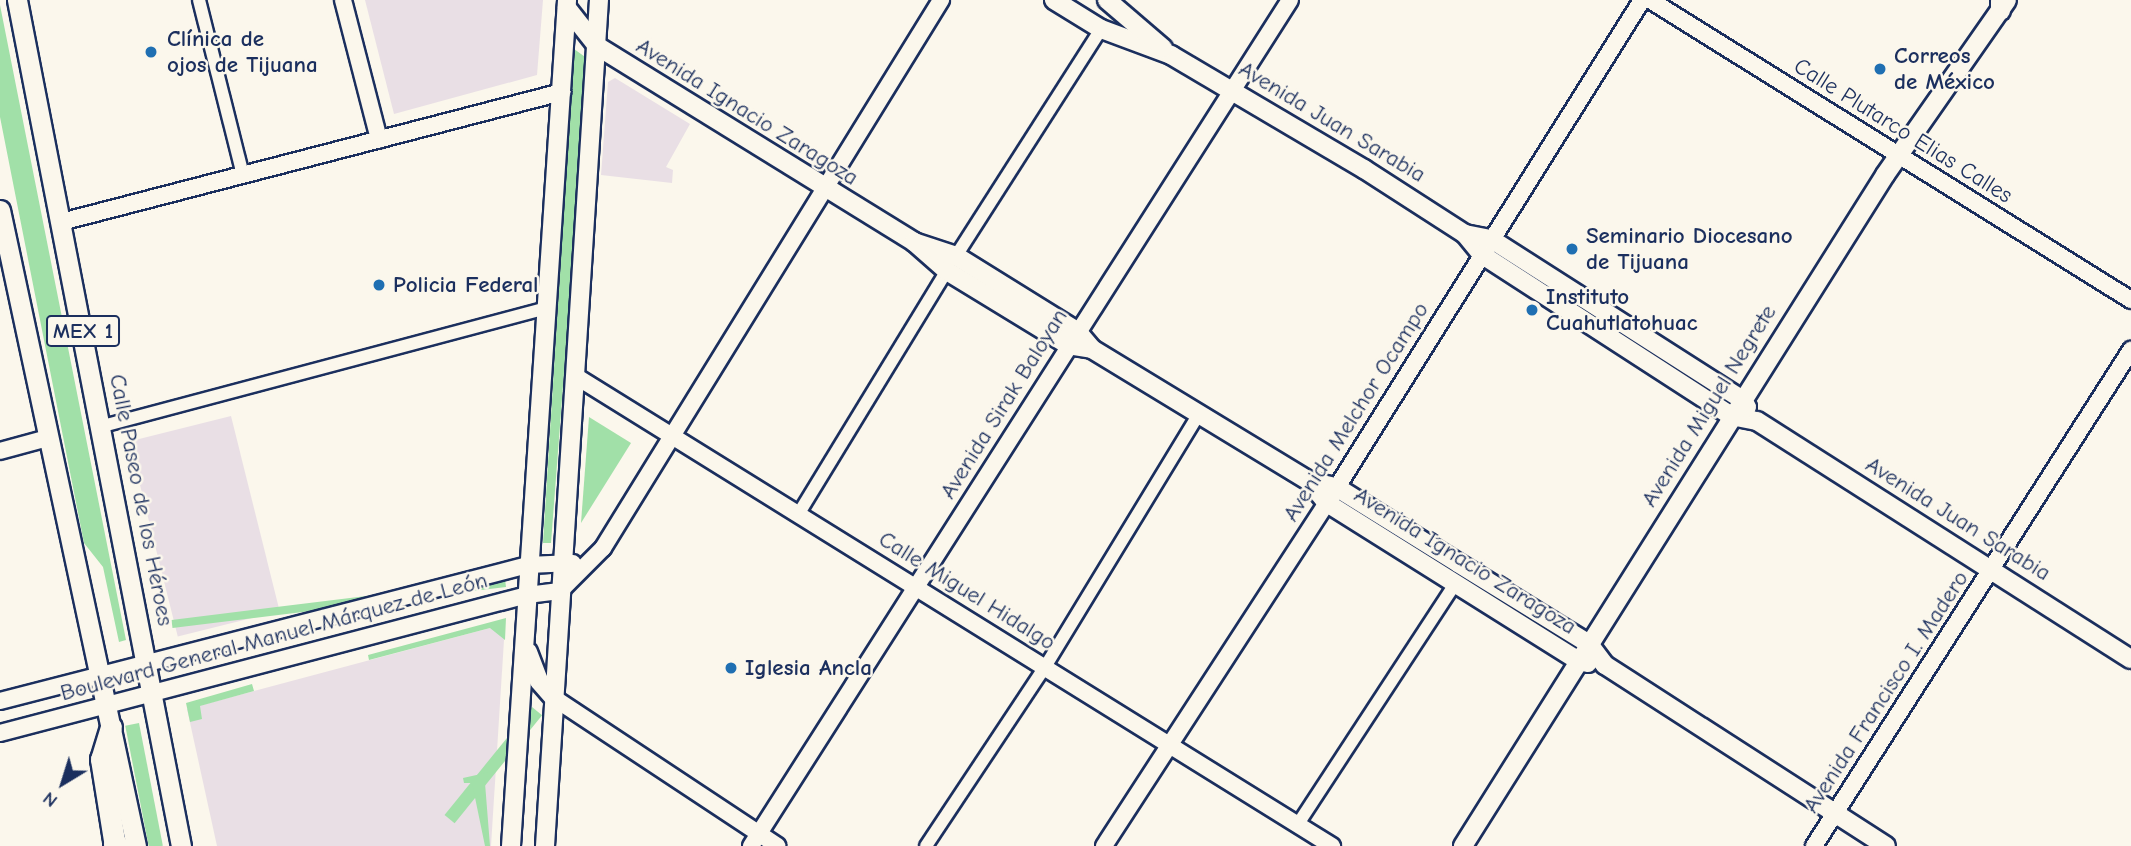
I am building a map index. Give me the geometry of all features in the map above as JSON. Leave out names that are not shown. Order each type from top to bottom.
[{"type":"highway","points":[[111,727],[101,759],[120,845]]},
{"type":"main road","name":"Calle Paseo de los Héroes","points":[[17,0],[103,426],[181,846]]},
{"type":"main road","points":[[545,846],[599,0]]},
{"type":"main road","name":"Avenida Juan Sarabia","points":[[1054,0],[1101,29],[1171,55],[1231,89],[1465,234],[1481,254],[1731,416],[1757,421],[2131,659]]},
{"type":"main road","name":"Avenida Juan Sarabia","points":[[1113,2],[1171,55]]},
{"type":"main road","name":"Avenida Miguel Negrete","points":[[1463,846],[1741,399],[1898,154],[2002,3]]},
{"type":"main road","points":[[511,846],[567,4]]},
{"type":"main road","name":"Avenida Ignacio Zaragoza","points":[[567,4],[597,47],[824,190],[952,263],[1331,495],[1589,644],[1605,665],[1886,846]]},
{"type":"main road","name":"MEX 1","points":[[0,210],[3,242],[111,727]]},
{"type":"main road","name":"Avenida Juan Sarabia","points":[[1465,234],[1491,239],[1741,399],[1757,421]]},
{"type":"main road","name":"Avenida Ignacio Zaragoza","points":[[1331,495],[1455,584],[1578,661],[1605,665]]},
{"type":"main road","points":[[526,645],[539,681],[554,698]]},
{"type":"street","points":[[199,0],[243,175]]},
{"type":"street","points":[[343,0],[379,139]]},
{"type":"street","points":[[560,591],[589,563],[672,437],[941,0]]},
{"type":"street","name":"Avenida Sirak Baloyan","points":[[755,840],[1290,0]]},
{"type":"street","name":"Avenida Melchor Ocampo","points":[[1104,846],[1331,495],[1642,0]]},
{"type":"street","name":"Calle Plutarco Elias Calles","points":[[1650,0],[2131,300]]},
{"type":"street","points":[[799,513],[952,263],[1101,29]]},
{"type":"street","points":[[61,222],[562,92]]},
{"type":"street","points":[[103,426],[548,308]]},
{"type":"street","name":"Avenida Francisco I. Madero","points":[[1814,846],[2131,350]]},
{"type":"street","name":"Calle Miguel Hidalgo","points":[[577,377],[1332,846]]},
{"type":"street","points":[[926,846],[1045,667],[1199,414]]},
{"type":"street","points":[[0,451],[48,438]]},
{"type":"street","name":"Boulevard General Manuel Márquez de León","points":[[0,701],[528,565],[589,563]]},
{"type":"street","points":[[1298,824],[1455,584]]},
{"type":"street","name":"Boulevard General Manuel Márquez de León","points":[[0,733],[527,595],[560,591]]},
{"type":"street","points":[[554,698],[755,840],[778,846]]},
{"type":"shaded area","points":[[365,0],[543,0],[537,75],[394,114]]},
{"type":"shaded area","points":[[615,78],[690,124],[666,167],[673,170],[672,183],[601,175],[608,82]]},
{"type":"shaded area","points":[[231,416],[280,611],[178,636],[129,441]]},
{"type":"shaded area","points":[[505,624],[491,846],[217,846],[187,709]]},
{"type":"green space","points":[[0,5],[126,640],[119,642],[103,567],[84,543],[0,117]]},
{"type":"green space","points":[[574,49],[588,59],[551,543],[543,543]]},
{"type":"green space","points":[[589,417],[631,443],[581,523]]},
{"type":"green space","points":[[505,579],[506,587],[172,628],[172,620]]},
{"type":"green space","points":[[506,618],[505,640],[490,628],[369,660],[368,655]]},
{"type":"green space","points":[[252,684],[254,691],[200,706],[202,719],[190,722],[186,703]]},
{"type":"green space","points":[[532,707],[542,715],[455,823],[445,815]]},
{"type":"green space","points":[[139,723],[163,846],[149,846],[125,726]]},
{"type":"green space","points":[[490,772],[485,783],[490,846],[485,846],[472,783],[464,783],[463,778]]},
{"type":"place","name":"Clínica de ojos de Tijuana","points":[[151,52]]},
{"type":"place","name":"Correos de México","points":[[1880,69]]},
{"type":"place","name":"Seminario Diocesano de Tijuana","points":[[1572,249]]},
{"type":"place","name":"Policia Federal","points":[[379,285]]},
{"type":"place","name":"Instituto Cuahutlatohuac","points":[[1532,310]]},
{"type":"place","name":"Iglesia Ancla","points":[[731,668]]}]
